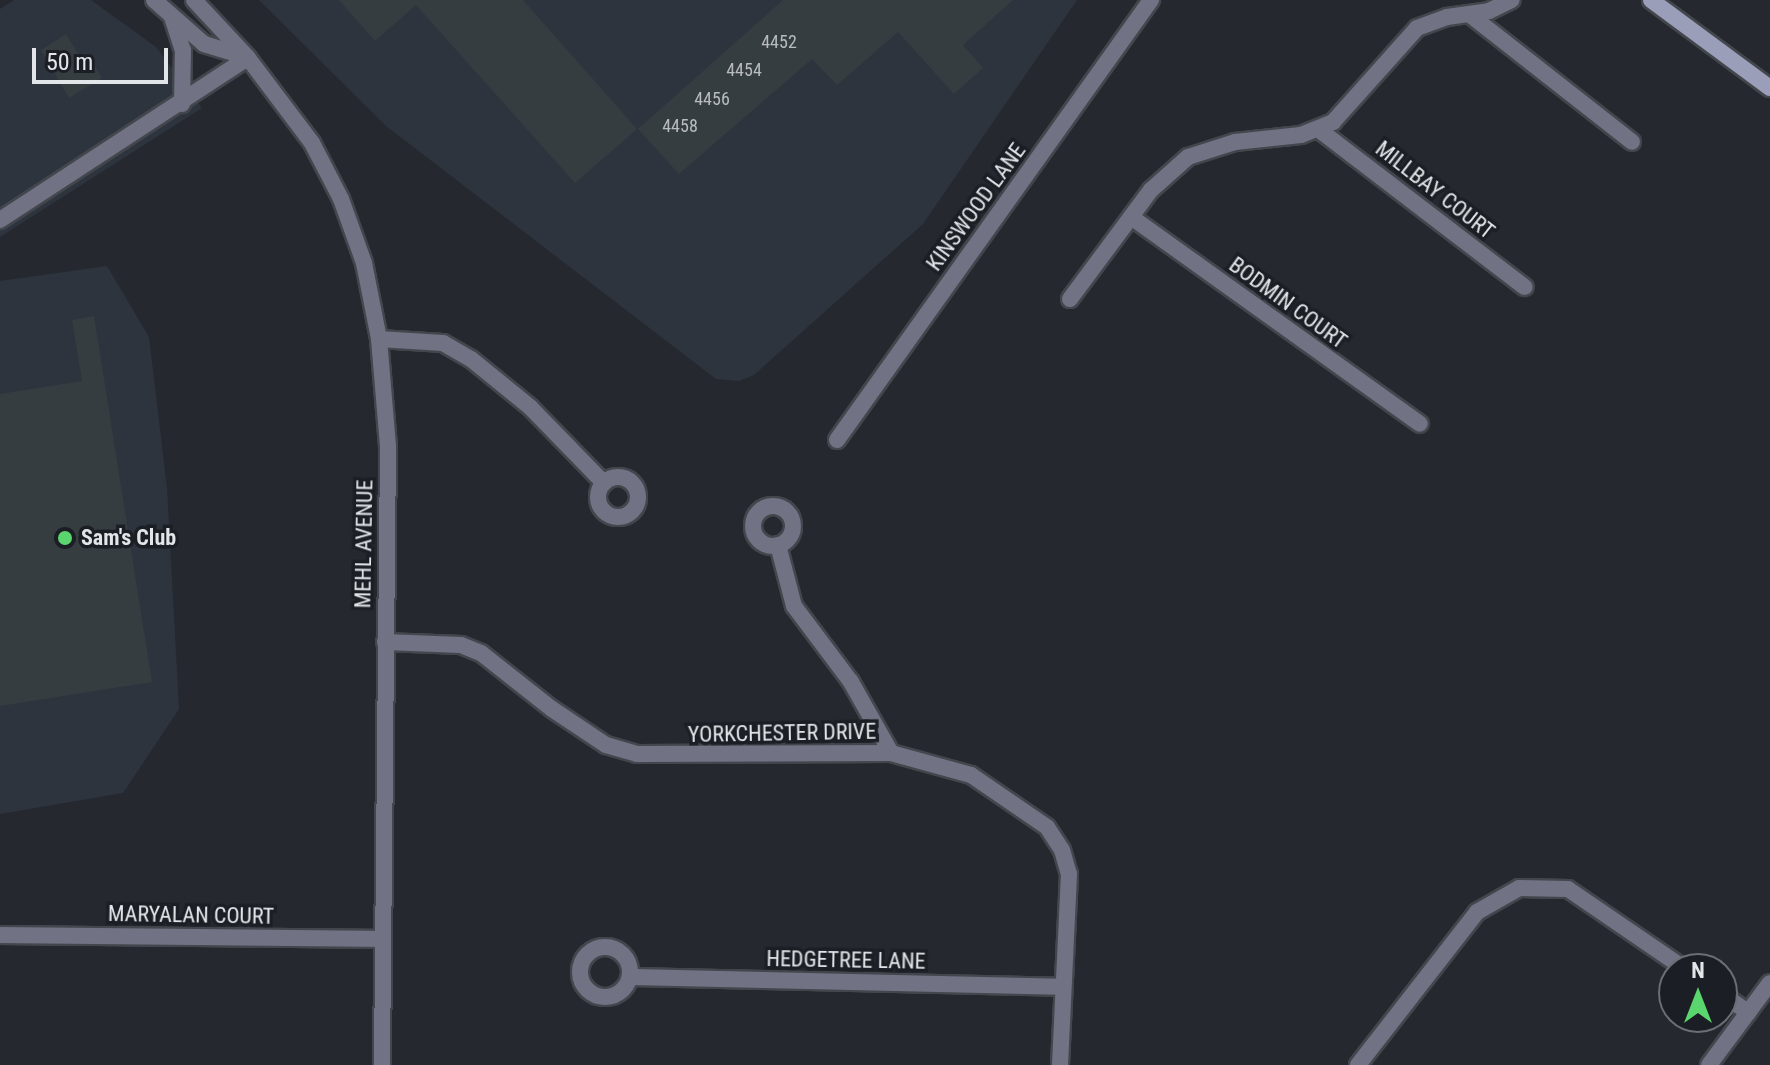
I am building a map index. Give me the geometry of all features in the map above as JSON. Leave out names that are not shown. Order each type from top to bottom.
[{"type":"main road","points":[[1651,0],[1770,88]]},
{"type":"street","points":[[154,0],[204,44],[248,58]]},
{"type":"street","name":"MEHL AVENUE","points":[[194,0],[248,58],[298,123],[341,199],[364,263],[379,339],[387,414],[382,1065]]},
{"type":"street","name":"KINSWOOD LANE","points":[[837,440],[1151,0]]},
{"type":"street","points":[[1070,299],[1151,190],[1188,157],[1235,142],[1301,135],[1333,122],[1417,28],[1489,11],[1512,0]]},
{"type":"street","points":[[1469,14],[1632,142]]},
{"type":"street","points":[[172,16],[183,50],[185,77],[182,104]]},
{"type":"street","points":[[0,220],[182,104],[248,58]]},
{"type":"street","name":"MILLBAY COURT","points":[[1318,129],[1525,287]]},
{"type":"street","name":"BODMIN COURT","points":[[1131,217],[1420,424]]},
{"type":"street","points":[[379,339],[443,343],[471,359],[530,407],[604,483]]},
{"type":"street","points":[[778,545],[794,606],[851,682],[891,753]]},
{"type":"street","name":"YORKCHESTER DRIVE","points":[[385,642],[461,645],[481,653],[552,709],[606,745],[637,754],[891,753],[971,775],[1047,827],[1062,850],[1069,874],[1060,1065]]},
{"type":"street","points":[[1358,1065],[1477,912],[1519,888],[1568,889],[1662,953]]},
{"type":"street","name":"MARYALAN COURT","points":[[0,935],[382,939]]},
{"type":"street","name":"HEDGETREE LANE","points":[[630,977],[1062,987]]},
{"type":"street","points":[[1709,1065],[1770,983]]},
{"type":"street","points":[[1738,1005],[1748,1012]]},
{"type":"shaded area","points":[[14,0],[91,0],[156,47],[202,108],[0,237],[0,9]]},
{"type":"shaded area","points":[[259,0],[1077,0],[923,224],[754,375],[739,381],[716,379],[386,126]]},
{"type":"shaded area","points":[[107,266],[149,337],[167,488],[179,709],[123,793],[0,814],[0,281]]},
{"type":"building","points":[[339,0],[523,0],[637,129],[575,183],[416,5],[375,41]]},
{"type":"building","points":[[783,0],[1013,0],[963,45],[983,68],[954,94],[898,32],[837,85],[812,59],[679,174],[638,129]]},
{"type":"building","points":[[66,34],[86,67],[93,63],[102,78],[69,98],[41,50]]},
{"type":"building","name":"Sam's Club","points":[[94,316],[152,682],[0,706],[0,394],[82,381],[72,320]]},
{"type":"place","name":"Sam's Club","points":[[65,538]]}]
